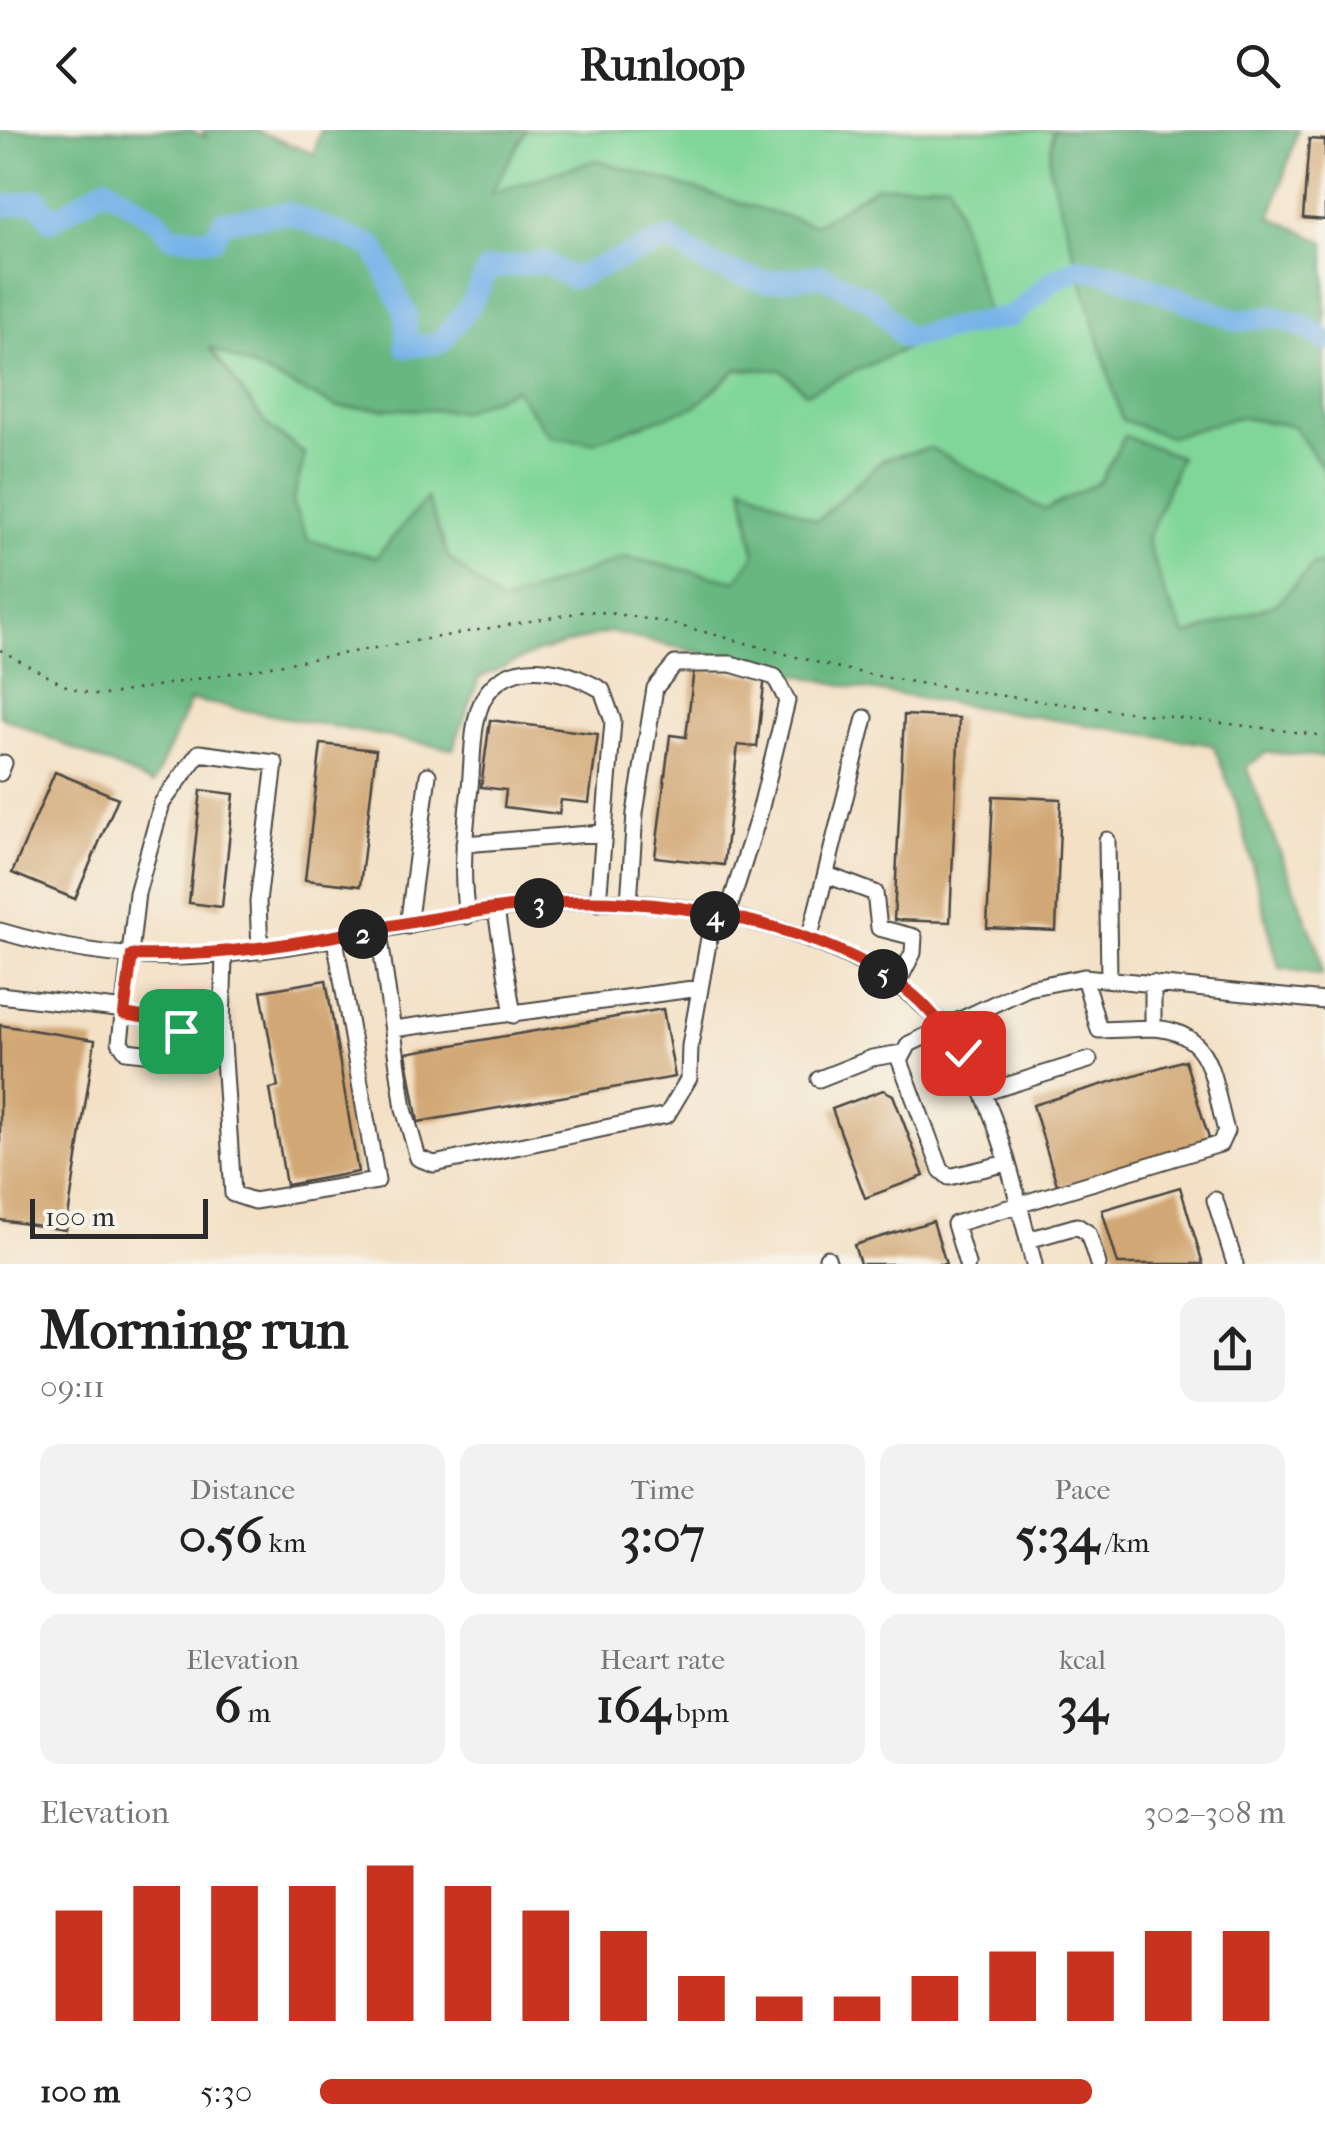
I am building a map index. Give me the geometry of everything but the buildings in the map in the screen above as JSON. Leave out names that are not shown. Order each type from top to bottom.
[{"type":"street","points":[[380,932],[393,1030],[418,1158],[434,1164],[668,1115],[690,1078],[700,988],[719,917],[759,816],[786,701],[776,678],[731,664],[675,664],[655,688],[635,812],[629,903]]},
{"type":"street","points":[[467,916],[461,866],[485,696],[512,672],[544,669],[578,676],[602,690],[613,720],[598,903]]},
{"type":"street","points":[[810,940],[864,718]]},
{"type":"street","points":[[0,996],[124,1012],[137,893],[162,803],[199,753],[274,762],[258,902],[260,951]]},
{"type":"street","points":[[408,926],[428,775]]},
{"type":"street","points":[[464,844],[602,833]]},
{"type":"street","points":[[1106,840],[1109,980]]},
{"type":"street","points":[[827,875],[867,887],[875,893],[879,928],[914,938],[913,953],[898,984]]},
{"type":"street","points":[[0,931],[42,944],[132,955],[224,955],[538,904],[629,903],[719,917],[810,940],[842,952],[898,984],[963,1053],[983,1092],[1007,1163],[1034,1264]]},
{"type":"street","points":[[496,911],[513,1015]]},
{"type":"street","points":[[224,955],[222,1028],[232,1194],[254,1202],[377,1180],[334,939]]},
{"type":"street","points":[[968,1264],[955,1224],[1220,1144],[1226,1131],[1202,1046],[1182,1030],[1099,1030],[1084,977]]},
{"type":"street","points":[[1007,1163],[964,1177],[949,1178],[941,1170],[900,1060],[908,1044],[1028,988],[1084,977],[1325,1001]]},
{"type":"street","points":[[1153,983],[1154,1028]]},
{"type":"street","points":[[393,1030],[700,988]]},
{"type":"street","points":[[819,1078],[872,1058],[902,1053]]},
{"type":"street","points":[[983,1092],[1090,1060]]},
{"type":"street","points":[[1215,1200],[1236,1264]]},
{"type":"street","points":[[1028,1240],[1078,1226],[1088,1232],[1098,1264]]},
{"type":"green space","points":[[0,130],[190,130],[206,137],[203,130],[255,130],[314,154],[320,130],[526,130],[491,193],[596,160],[815,225],[875,187],[949,182],[987,312],[806,393],[782,370],[737,369],[696,406],[593,442],[550,437],[515,389],[463,411],[337,407],[209,347],[266,424],[305,455],[292,503],[308,540],[376,557],[427,498],[448,557],[501,604],[625,557],[736,581],[755,555],[743,484],[817,521],[884,459],[931,448],[1045,510],[1100,481],[1125,436],[1180,457],[1147,541],[1166,597],[1186,636],[1278,603],[1314,564],[1325,564],[1325,757],[1267,752],[1246,767],[1318,948],[1322,975],[1279,968],[1236,802],[1213,745],[856,688],[609,632],[537,652],[479,678],[453,749],[191,700],[153,784],[0,716]]},
{"type":"green space","points":[[526,130],[1053,130],[1049,167],[1122,419],[1170,437],[1237,417],[1294,426],[1325,471],[1325,564],[1314,564],[1278,603],[1187,637],[1166,597],[1147,541],[1180,457],[1125,436],[1100,481],[1045,510],[931,448],[884,459],[817,521],[743,486],[755,555],[736,581],[625,557],[501,604],[448,557],[427,499],[376,557],[308,540],[292,503],[305,454],[266,424],[208,345],[337,407],[463,411],[515,389],[550,437],[593,442],[696,406],[737,369],[782,370],[806,393],[987,312],[875,187],[815,225],[596,160],[490,194]]},
{"type":"green space","points":[[1053,130],[1298,130],[1271,217],[1325,242],[1325,471],[1293,426],[1237,417],[1170,437],[1122,420],[1049,166]]},
{"type":"waterway","points":[[0,207],[38,200],[51,221],[106,187],[158,221],[171,236],[214,239],[223,221],[288,213],[374,247],[406,314],[406,347],[440,343],[471,304],[488,269],[544,262],[572,278],[670,239],[709,265],[765,282],[821,275],[873,301],[905,338],[1012,316],[1053,281],[1078,268],[1110,273],[1238,321],[1273,317],[1306,327],[1325,340]]},
{"type":"route","points":[[181,1031],[178,1023],[124,1014],[132,955],[195,957],[246,953],[538,904],[638,903],[740,921],[842,952],[907,991],[963,1053]]}]
